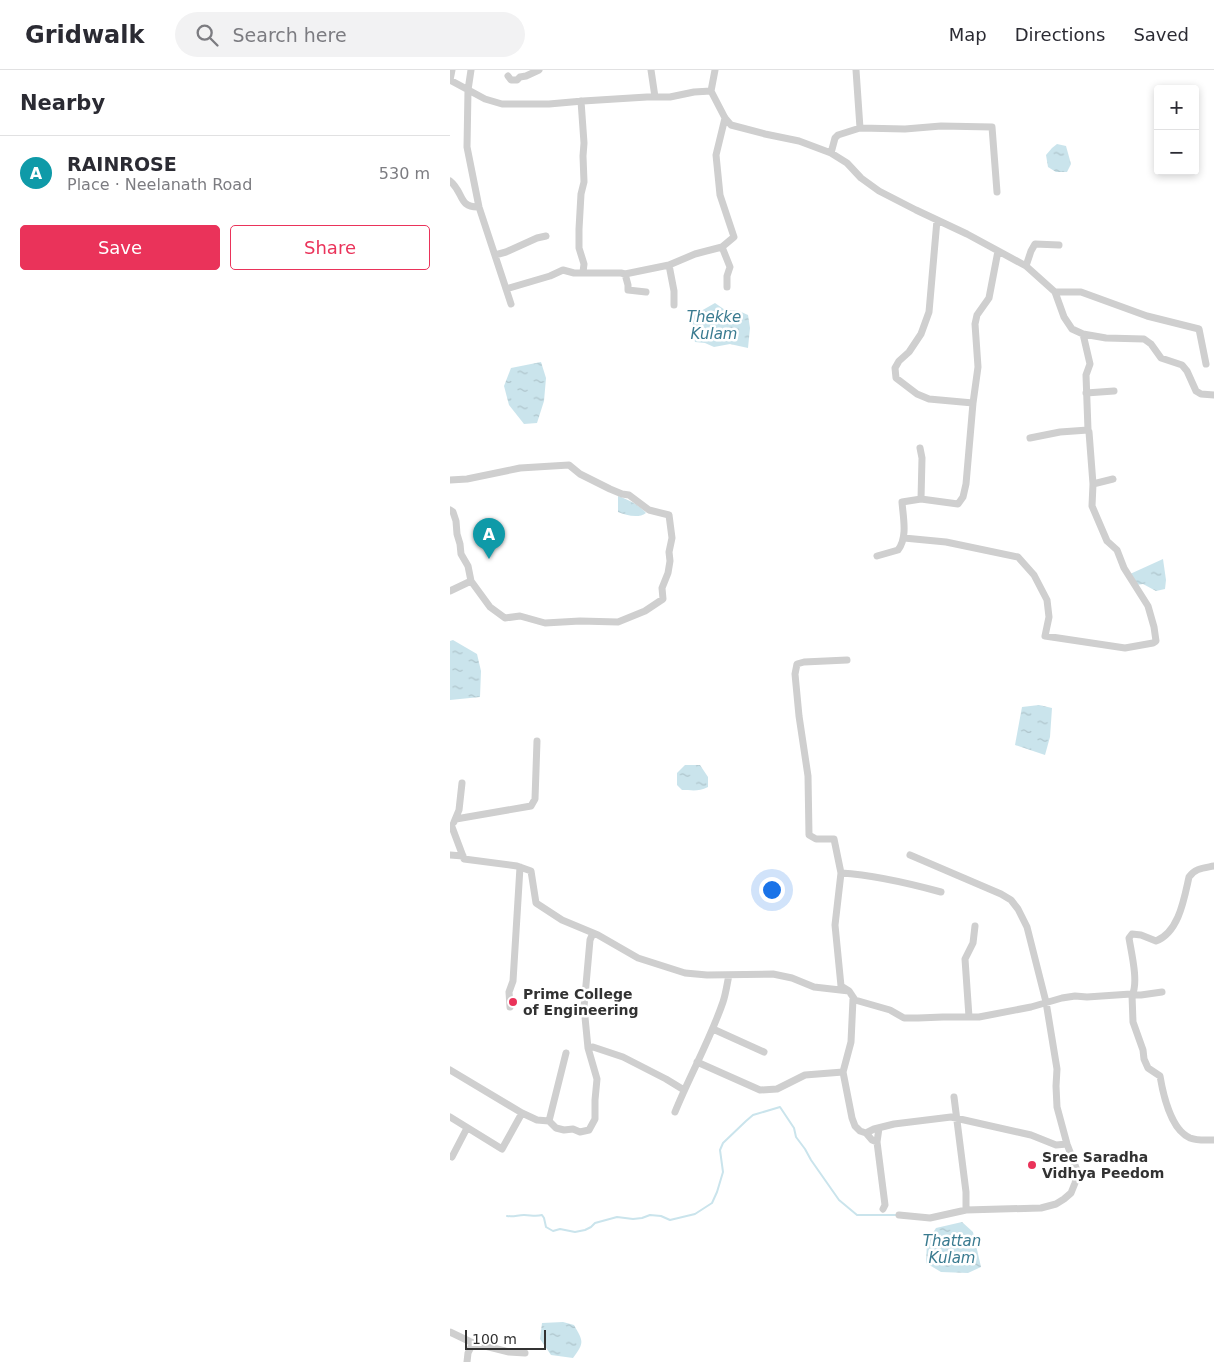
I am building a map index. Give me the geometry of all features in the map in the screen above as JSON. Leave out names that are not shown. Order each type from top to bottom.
[{"type":"street","points":[[452,70],[450,80],[485,99],[502,104],[549,104],[670,97],[711,91]]},
{"type":"street","points":[[471,70],[468,90],[467,147],[479,207],[511,304]]},
{"type":"street","points":[[508,76],[511,80],[517,80],[539,70]]},
{"type":"street","points":[[651,70],[655,97]]},
{"type":"street","points":[[715,70],[711,91],[725,118],[731,125],[799,141],[831,153],[847,163],[861,178],[879,191],[1026,266],[1055,292],[1064,317],[1072,329],[1083,334],[1106,338],[1144,339],[1151,344],[1161,358],[1182,364],[1188,371],[1196,391],[1201,394],[1214,395]]},
{"type":"street","points":[[856,70],[860,128]]},
{"type":"street","points":[[581,101],[584,182],[581,194],[579,248],[584,264],[583,272]]},
{"type":"street","points":[[506,289],[550,276],[562,270],[574,273],[625,274],[669,265],[695,254],[722,247],[734,237],[720,195],[716,155],[725,118]]},
{"type":"street","points":[[831,153],[835,138],[838,135],[860,128],[992,127],[997,192]]},
{"type":"street","points":[[450,181],[458,188],[464,202],[472,208],[479,207]]},
{"type":"street","points":[[937,220],[929,312],[921,334],[895,368],[896,378],[917,394],[930,399],[973,403]]},
{"type":"street","points":[[495,255],[546,236]]},
{"type":"street","points":[[1026,266],[1031,251],[1036,244],[1059,245]]},
{"type":"street","points":[[722,247],[730,267],[727,276],[728,287]]},
{"type":"street","points":[[877,556],[898,550],[901,547],[904,538],[902,502],[921,499],[958,504],[963,498],[978,367],[975,324],[977,315],[989,298],[998,251]]},
{"type":"street","points":[[669,265],[674,291],[674,304]]},
{"type":"street","points":[[625,274],[628,290],[646,292]]},
{"type":"street","points":[[1055,292],[1081,292],[1147,316],[1199,328],[1206,364]]},
{"type":"street","points":[[1030,438],[1060,432],[1088,430],[1086,375],[1090,364],[1083,334]]},
{"type":"street","points":[[1086,393],[1114,391]]},
{"type":"street","points":[[904,538],[946,542],[1018,556],[1034,575],[1047,600],[1049,617],[1045,636],[1125,648],[1153,643],[1156,641],[1148,606],[1124,568],[1117,550],[1107,541],[1092,506],[1093,484],[1089,432]]},
{"type":"street","points":[[920,448],[922,458],[921,499]]},
{"type":"street","points":[[450,480],[467,479],[520,468],[569,465],[580,474],[622,494],[629,495],[648,510],[670,515],[672,538],[668,573],[662,588],[663,599],[645,612],[618,622],[580,621],[545,624],[520,616],[505,618],[490,608],[472,581],[468,566],[461,554],[456,521],[453,512],[450,510]]},
{"type":"street","points":[[1093,484],[1113,478]]},
{"type":"street","points":[[450,591],[472,581]]},
{"type":"street","points":[[847,660],[804,662],[797,664],[796,674],[799,716],[808,776],[809,835],[816,839],[834,839],[841,873],[835,925],[841,986],[849,991],[855,1000],[890,1010],[904,1018],[979,1017],[1032,1007],[1075,996],[1141,995],[1162,992]]},
{"type":"street","points":[[456,819],[531,806],[535,799],[537,741]]},
{"type":"street","points":[[462,783],[459,810],[451,826],[464,859],[490,861],[531,871],[536,903],[562,920],[593,933],[638,958],[685,973],[707,975],[773,974],[792,978],[814,987],[849,991]]},
{"type":"street","points":[[450,854],[463,856]]},
{"type":"street","points":[[899,1216],[930,1218],[966,1210],[1041,1208],[1056,1204],[1064,1199],[1071,1192],[1078,1174],[1067,1144],[1057,1107],[1057,1069],[1046,1002],[1027,927],[1018,908],[1011,900],[1001,894],[910,855]]},
{"type":"street","points":[[1214,866],[1197,869],[1192,873],[1177,919],[1167,934],[1156,941],[1138,934],[1132,934],[1129,938],[1134,968],[1133,1022],[1143,1050],[1144,1059],[1148,1068],[1160,1076],[1161,1086],[1171,1117],[1188,1137],[1214,1140]]},
{"type":"street","points":[[510,1006],[509,992],[513,982],[520,867]]},
{"type":"street","points":[[841,873],[864,874],[941,892]]},
{"type":"street","points":[[969,1017],[965,959],[973,943],[975,926]]},
{"type":"street","points":[[450,1070],[537,1120],[548,1121],[556,1128],[564,1130],[573,1129],[580,1132],[589,1130],[595,1119],[597,1079],[588,1048],[584,1000],[590,940],[593,933]]},
{"type":"street","points":[[675,1112],[713,1029],[724,1000],[729,975]]},
{"type":"street","points":[[855,1000],[853,999],[851,1042],[843,1072],[855,1126],[877,1142]]},
{"type":"street","points":[[713,1029],[764,1052]]},
{"type":"street","points":[[588,1048],[593,1047],[623,1057],[684,1090]]},
{"type":"street","points":[[548,1121],[566,1053]]},
{"type":"street","points":[[697,1062],[760,1090],[777,1089],[805,1075],[843,1072]]},
{"type":"street","points":[[954,1097],[966,1192],[966,1210]]},
{"type":"street","points":[[450,1117],[502,1149],[522,1113]]},
{"type":"street","points":[[866,1133],[894,1124],[951,1117],[957,1120],[1031,1135],[1056,1145],[1067,1144]]},
{"type":"street","points":[[452,1157],[467,1128]]},
{"type":"street","points":[[879,1128],[877,1142],[885,1205],[883,1209]]},
{"type":"street","points":[[450,1332],[473,1343],[501,1351],[525,1353]]},
{"type":"street","points":[[467,1362],[468,1353],[473,1343]]},
{"type":"water","points":[[1057,144],[1066,146],[1071,164],[1067,172],[1056,172],[1048,167],[1046,155]]},
{"type":"water","name":"Thekke Kulam","points":[[715,303],[725,310],[739,311],[748,315],[750,328],[748,348],[730,344],[714,347],[705,343],[695,342],[692,328],[694,315]]},
{"type":"water","points":[[541,362],[546,378],[544,401],[537,423],[524,424],[509,405],[504,386],[511,368]]},
{"type":"water","points":[[618,496],[640,507],[646,513],[636,516],[618,512]]},
{"type":"water","points":[[1163,559],[1166,580],[1165,589],[1156,591],[1143,584],[1136,585],[1130,574]]},
{"type":"water","points":[[453,640],[477,654],[481,671],[480,697],[450,700],[450,641]]},
{"type":"water","points":[[1039,705],[1052,708],[1050,737],[1045,755],[1015,745],[1022,707]]},
{"type":"water","points":[[685,765],[700,765],[708,777],[708,787],[698,790],[682,790],[677,785],[677,773]]},
{"type":"water","name":"Thattan Kulam","points":[[962,1222],[973,1232],[981,1267],[968,1273],[941,1272],[926,1263],[927,1242],[936,1228]]},
{"type":"water","points":[[563,1322],[574,1325],[581,1338],[581,1345],[573,1358],[551,1355],[540,1339],[542,1323]]},
{"type":"waterway","points":[[507,1216],[542,1215],[546,1227],[553,1231],[560,1229],[575,1232],[585,1230],[595,1223],[617,1217],[633,1219],[650,1215],[661,1216],[670,1220],[695,1214],[712,1203],[717,1192],[723,1172],[720,1150],[723,1143],[753,1115],[780,1107],[794,1128],[796,1137],[839,1200],[857,1215],[896,1215]]},
{"type":"place","name":"RAINROSE","points":[[489,559]]},
{"type":"place","name":"Prime College of Engineering","points":[[513,1002]]},
{"type":"place","name":"Sree Saradha Vidhya Peedom","points":[[1032,1165]]}]
